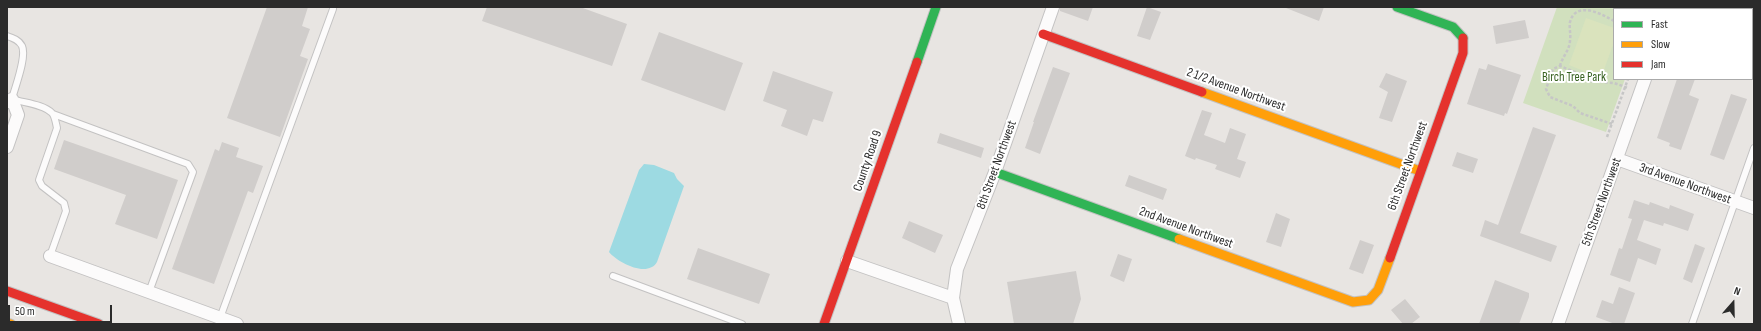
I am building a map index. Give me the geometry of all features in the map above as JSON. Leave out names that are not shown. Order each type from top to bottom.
[{"type":"street","name":"County Road 9","points":[[824,324],[936,7]]},
{"type":"street","name":"8th Street Northwest","points":[[959,324],[953,298],[957,270],[995,172],[1053,7]]},
{"type":"street","name":"6th Street Northwest","points":[[1369,300],[1378,290],[1463,53],[1463,38],[1453,27],[1397,7]]},
{"type":"street","name":"2 1/2 Avenue Northwest","points":[[1044,34],[1420,171]]},
{"type":"street","name":"5th Street Northwest","points":[[1558,324],[1645,80]]},
{"type":"street","points":[[7,146],[18,115],[9,100]]},
{"type":"street","name":"3rd Avenue Northwest","points":[[1617,159],[1754,208]]},
{"type":"street","name":"2nd Avenue Northwest","points":[[995,172],[1353,302],[1369,300]]},
{"type":"street","points":[[50,256],[237,324]]},
{"type":"street","points":[[846,261],[953,298]]},
{"type":"street","points":[[7,291],[99,324]]},
{"type":"street","points":[[7,322],[11,324]]},
{"type":"lane","points":[[220,318],[333,9]]},
{"type":"lane","points":[[7,36],[16,39],[22,45],[24,53],[9,100],[43,108],[53,114],[188,164],[193,172],[149,292]]},
{"type":"lane","points":[[50,256],[66,211],[64,203],[42,186],[39,180],[57,128],[53,114]]},
{"type":"lane","points":[[1692,324],[1754,148]]},
{"type":"lane","points":[[613,276],[742,324]]},
{"type":"path","points":[[1560,66],[1561,60],[1569,46],[1570,27],[1573,15],[1578,12],[1592,10],[1613,20]]},
{"type":"path","points":[[1612,124],[1580,113],[1573,106],[1550,97],[1546,88],[1553,69],[1560,66],[1582,75],[1589,81],[1614,83],[1640,92]]},
{"type":"path","points":[[1607,137],[1628,80]]},
{"type":"green space","name":"Birch Tree Park","points":[[1557,7],[1624,8],[1613,8],[1613,80],[1625,80],[1606,132],[1523,103]]},
{"type":"green space","points":[[1586,18],[1613,28],[1613,45],[1601,78],[1569,65]]},
{"type":"water","points":[[644,164],[654,165],[674,173],[677,179],[684,186],[657,262],[653,267],[640,269],[626,264],[609,252],[639,170]]},
{"type":"building","points":[[267,7],[308,7],[302,26],[310,29],[300,56],[308,59],[280,137],[227,118]]},
{"type":"building","points":[[487,7],[580,7],[627,24],[612,66],[482,21]]},
{"type":"building","points":[[1060,7],[1093,7],[1088,21],[1060,11]]},
{"type":"building","points":[[1147,7],[1161,12],[1150,40],[1137,36]]},
{"type":"building","points":[[1286,7],[1324,7],[1319,21]]},
{"type":"building","points":[[1525,20],[1529,38],[1496,44],[1493,26]]},
{"type":"building","points":[[659,32],[743,63],[725,111],[641,80]]},
{"type":"building","points":[[1488,64],[1521,75],[1507,114],[1505,113],[1504,116],[1467,104],[1479,68],[1486,70]]},
{"type":"building","points":[[1053,67],[1070,73],[1040,154],[1025,148]]},
{"type":"building","points":[[773,71],[833,92],[823,122],[813,119],[807,136],[781,126],[787,110],[763,101]]},
{"type":"building","points":[[1386,73],[1407,81],[1392,122],[1379,118],[1388,92],[1379,87]]},
{"type":"building","points":[[1677,80],[1695,80],[1689,95],[1699,99],[1681,150],[1669,146],[1670,143],[1657,138]]},
{"type":"building","points":[[1731,94],[1747,99],[1724,160],[1710,155]]},
{"type":"building","points":[[1202,110],[1212,113],[1204,135],[1225,143],[1230,128],[1246,134],[1237,159],[1246,162],[1240,178],[1215,169],[1217,165],[1185,156]]},
{"type":"building","points":[[1533,127],[1556,135],[1520,233],[1557,246],[1551,262],[1480,236],[1485,220],[1498,225]]},
{"type":"building","points":[[940,133],[984,148],[981,158],[937,143]]},
{"type":"building","points":[[64,140],[178,180],[157,239],[115,224],[126,195],[54,169]]},
{"type":"building","points":[[222,142],[239,148],[236,157],[263,166],[253,193],[248,191],[214,284],[172,269],[215,149],[219,151]]},
{"type":"building","points":[[1457,152],[1478,159],[1473,173],[1452,166]]},
{"type":"building","points":[[1129,175],[1167,189],[1163,200],[1125,186]]},
{"type":"building","points":[[1634,200],[1649,205],[1650,202],[1669,209],[1670,205],[1694,214],[1688,231],[1664,223],[1663,226],[1644,220],[1637,240],[1661,249],[1656,265],[1638,258],[1630,282],[1610,275],[1619,248],[1622,249],[1632,219],[1628,218]]},
{"type":"building","points":[[1276,213],[1290,219],[1281,247],[1266,242]]},
{"type":"building","points":[[909,221],[943,235],[935,253],[902,238]]},
{"type":"building","points":[[1360,240],[1374,245],[1363,274],[1349,269]]},
{"type":"building","points":[[1695,244],[1705,248],[1692,283],[1683,279]]},
{"type":"building","points":[[698,248],[770,274],[759,304],[687,279]]},
{"type":"building","points":[[1118,254],[1132,259],[1124,282],[1110,276]]},
{"type":"building","points":[[1076,271],[1081,299],[1073,324],[1014,324],[1007,282]]},
{"type":"building","points":[[1495,280],[1529,293],[1529,297],[1519,324],[1479,324]]},
{"type":"building","points":[[1619,287],[1635,293],[1624,324],[1615,324],[1596,317],[1602,300],[1613,304]]},
{"type":"building","points":[[1405,299],[1420,317],[1411,324],[1403,324],[1391,310]]},
{"type":"traffic: fast","points":[[917,62],[936,7]]},
{"type":"traffic: fast","points":[[1397,7],[1453,27],[1463,38]]},
{"type":"traffic: fast","points":[[995,172],[1179,239]]},
{"type":"traffic: slow","points":[[1202,92],[1420,171]]},
{"type":"traffic: slow","points":[[1179,239],[1353,302],[1369,300],[1378,290],[1390,258]]},
{"type":"traffic: slow","points":[[7,323],[11,324]]},
{"type":"traffic: jam","points":[[1043,34],[1202,92]]},
{"type":"traffic: jam","points":[[1390,258],[1463,53],[1463,38]]},
{"type":"traffic: jam","points":[[824,324],[917,62]]},
{"type":"traffic: jam","points":[[7,291],[99,324]]}]
